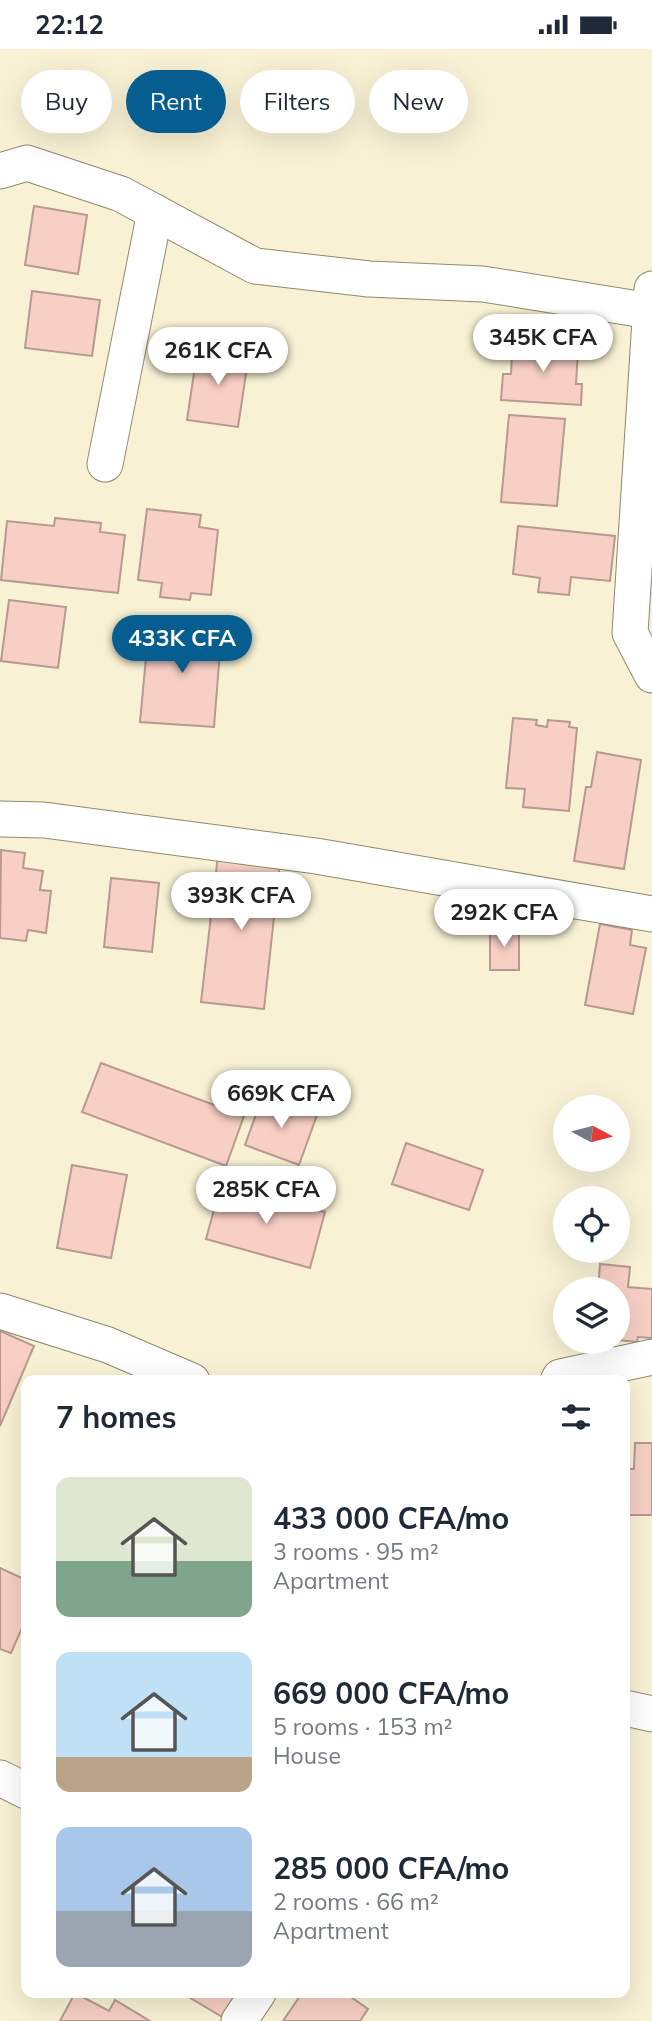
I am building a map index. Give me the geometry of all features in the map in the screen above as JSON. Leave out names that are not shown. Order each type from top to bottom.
[{"type":"street","points":[[0,171],[27,163],[121,194],[255,266],[369,279],[483,284],[651,300],[641,631],[652,675]]},
{"type":"street","points":[[105,464],[155,212]]},
{"type":"street","points":[[0,819],[44,820],[316,856],[652,914]]},
{"type":"street","points":[[0,1311],[108,1345],[178,1375]]},
{"type":"street","points":[[569,1375],[652,1357]]},
{"type":"street","points":[[630,1709],[652,1714]]},
{"type":"street","points":[[0,1778],[21,1788]]},
{"type":"street","points":[[239,2021],[255,1998]]},
{"type":"building","points":[[34,206],[87,215],[78,274],[25,265]]},
{"type":"building","points":[[32,291],[100,300],[92,356],[25,348]]},
{"type":"building","points":[[523,339],[564,340],[563,349],[578,350],[576,384],[582,384],[581,405],[501,400],[503,374],[511,374],[512,354],[522,355]]},
{"type":"building","points":[[198,346],[249,354],[238,427],[187,420]]},
{"type":"building","points":[[509,415],[565,419],[557,506],[501,502]]},
{"type":"building","points":[[147,509],[201,515],[199,527],[218,530],[211,595],[191,593],[190,600],[160,597],[162,583],[138,580]]},
{"type":"building","points":[[55,518],[101,523],[100,532],[125,535],[118,593],[1,580],[7,521],[54,526]]},
{"type":"building","points":[[518,526],[615,536],[610,581],[571,577],[569,595],[538,592],[540,578],[513,574]]},
{"type":"building","points":[[9,600],[66,607],[58,668],[1,661]]},
{"type":"building","points":[[161,621],[222,626],[214,727],[140,722],[148,636],[159,637]]},
{"type":"building","points":[[513,718],[537,720],[536,725],[547,727],[548,720],[570,722],[569,727],[577,728],[569,811],[523,807],[525,789],[506,788]]},
{"type":"building","points":[[597,752],[641,760],[624,869],[574,861],[586,787],[591,787]]},
{"type":"building","points":[[1,850],[25,853],[23,868],[43,871],[40,890],[51,891],[46,933],[28,930],[26,941],[0,938]]},
{"type":"building","points":[[218,855],[280,862],[264,1009],[201,1002]]},
{"type":"building","points":[[111,878],[159,883],[152,952],[104,947]]},
{"type":"building","points":[[600,924],[632,930],[630,945],[646,948],[633,1014],[585,1005]]},
{"type":"building","points":[[490,927],[519,928],[519,970],[490,970]]},
{"type":"building","points":[[101,1063],[244,1116],[226,1166],[82,1112]]},
{"type":"building","points":[[263,1095],[317,1115],[299,1165],[245,1145]]},
{"type":"building","points":[[406,1143],[483,1170],[469,1210],[392,1184]]},
{"type":"building","points":[[72,1165],[127,1175],[111,1258],[57,1248]]},
{"type":"building","points":[[221,1184],[325,1212],[310,1268],[206,1239]]},
{"type":"building","points":[[600,1264],[630,1267],[629,1277],[599,1277]]},
{"type":"building","points":[[630,1287],[652,1289],[652,1338],[638,1337],[637,1342],[630,1341]]},
{"type":"building","points":[[0,1331],[34,1346],[0,1426]]},
{"type":"building","points":[[635,1443],[652,1443],[652,1515],[630,1515],[630,1469],[634,1469]]},
{"type":"building","points":[[0,1568],[21,1578],[21,1630],[11,1653],[0,1649]]},
{"type":"building","points":[[72,1998],[84,1998],[109,2011],[115,2000],[150,2021],[60,2021]]},
{"type":"building","points":[[190,1998],[247,1998],[229,2021]]},
{"type":"building","points":[[299,1998],[352,1998],[368,2009],[360,2021],[283,2021]]}]
